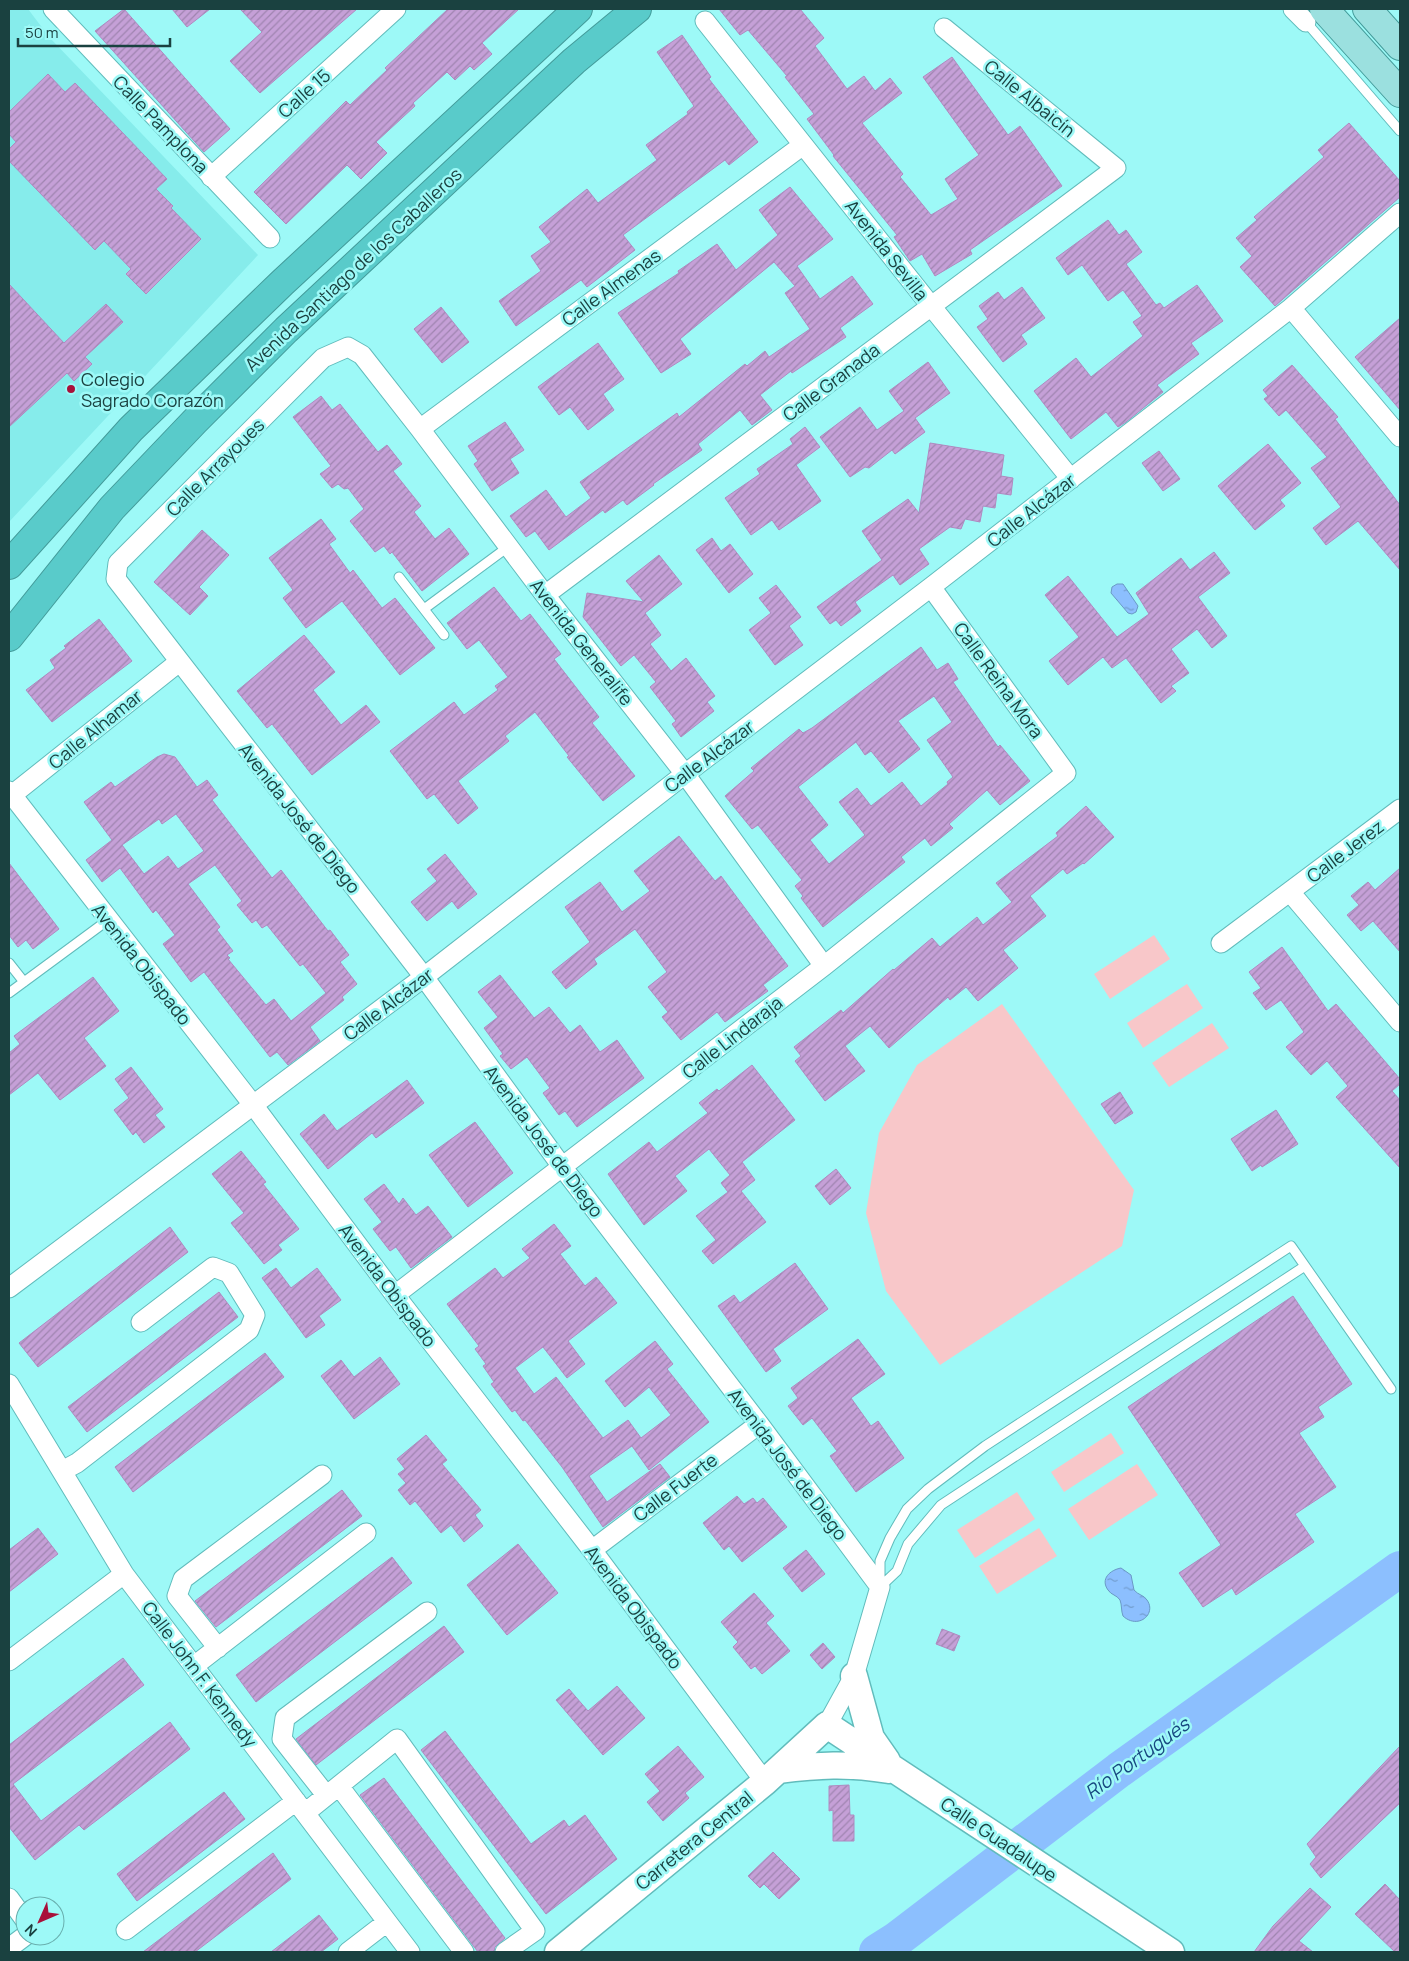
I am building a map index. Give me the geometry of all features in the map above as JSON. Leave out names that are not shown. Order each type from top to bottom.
[{"type":"highway","name":"Avenida Santiago de los Caballeros","points":[[9,564],[131,429],[282,283],[578,9]]},
{"type":"highway","name":"Avenida Santiago de los Caballeros","points":[[9,637],[112,508],[216,400],[286,330],[574,61],[637,9]]},
{"type":"main road","points":[[1367,9],[1400,46]]},
{"type":"main road","points":[[1308,13],[1400,93]]},
{"type":"street","name":"Calle 15","points":[[212,177],[396,9]]},
{"type":"street","name":"Calle Pamplona","points":[[61,12],[270,238]]},
{"type":"street","name":"Avenida Sevilla","points":[[704,21],[1071,479]]},
{"type":"street","name":"Calle Albaicín","points":[[944,28],[1116,168]]},
{"type":"street","name":"Calle Almenas","points":[[420,428],[803,145]]},
{"type":"street","name":"Calle Granada","points":[[545,596],[1116,168]]},
{"type":"street","name":"Calle Alcázar","points":[[9,1288],[424,977],[685,774],[1071,479],[1291,308],[1400,214]]},
{"type":"street","points":[[1291,308],[1400,436]]},
{"type":"street","name":"Avenida Generalife","points":[[323,358],[348,347],[362,355],[420,428],[545,596],[685,774],[824,966]]},
{"type":"street","name":"Calle Arrayoues","points":[[116,579],[118,564],[323,358]]},
{"type":"street","name":"Avenida José de Diego","points":[[116,579],[424,977],[563,1168],[759,1424],[880,1587]]},
{"type":"street","name":"Calle Reina Mora","points":[[931,587],[1066,773]]},
{"type":"street","name":"Calle Alhamar","points":[[10,793],[179,662]]},
{"type":"street","name":"Calle Lindaraja","points":[[395,1295],[824,966],[1066,773]]},
{"type":"street","name":"Avenida Obispado","points":[[10,793],[254,1106],[395,1295],[592,1550],[771,1776]]},
{"type":"street","name":"Calle Jerez","points":[[1221,944],[1400,810]]},
{"type":"street","points":[[1290,892],[1400,1022]]},
{"type":"street","points":[[62,1471],[77,1462],[249,1330],[255,1314],[229,1273],[213,1268],[140,1322]]},
{"type":"street","name":"Calle John F. Kennedy","points":[[9,1384],[124,1574],[410,1952]]},
{"type":"street","name":"Calle Fuerte","points":[[592,1550],[759,1424]]},
{"type":"street","points":[[218,1648],[177,1596],[183,1579],[322,1475]]},
{"type":"street","points":[[194,1666],[366,1533]]},
{"type":"street","points":[[9,1661],[124,1574]]},
{"type":"street","points":[[828,1725],[854,1676],[880,1587]]},
{"type":"street","points":[[426,1612],[285,1718],[282,1740],[332,1790],[464,1952]]},
{"type":"street","points":[[854,1676],[871,1738],[877,1749],[895,1771]]},
{"type":"street","name":"Carretera Central","points":[[558,1952],[771,1776],[828,1725]]},
{"type":"street","name":"Calle Guadalupe","points":[[828,1725],[1170,1952]]},
{"type":"street","points":[[126,1930],[300,1807],[332,1790],[397,1739],[535,1931],[506,1952]]},
{"type":"street","points":[[771,1776],[832,1764],[867,1766],[895,1771]]},
{"type":"street","points":[[348,1952],[387,1922]]},
{"type":"lane","points":[[1308,13],[1400,131]]},
{"type":"lane","points":[[424,609],[508,547]]},
{"type":"lane","points":[[399,577],[444,635]]},
{"type":"lane","points":[[9,993],[108,920]]},
{"type":"lane","points":[[9,963],[24,982]]},
{"type":"lane","points":[[880,1587],[880,1561],[890,1538],[907,1509],[928,1489],[985,1446],[1291,1246],[1391,1389]]},
{"type":"lane","points":[[880,1587],[898,1571],[908,1544],[941,1505],[1305,1266]]},
{"type":"shaded area","name":"Colegio Sagrado Corazón","points":[[9,9],[28,9],[50,38],[258,255],[9,522]]},
{"type":"shaded area","points":[[1154,935],[1170,959],[1110,999],[1094,974]]},
{"type":"shaded area","points":[[1187,984],[1203,1008],[1143,1048],[1127,1023]]},
{"type":"shaded area","points":[[1002,1004],[1134,1190],[1122,1246],[940,1365],[886,1291],[866,1213],[879,1133],[917,1065]]},
{"type":"shaded area","points":[[1212,1023],[1229,1048],[1169,1087],[1152,1063]]},
{"type":"shaded area","points":[[1111,1433],[1124,1453],[1064,1492],[1051,1472]]},
{"type":"shaded area","points":[[1137,1464],[1158,1495],[1089,1540],[1068,1509]]},
{"type":"shaded area","points":[[1017,1492],[1035,1519],[975,1558],[957,1530]]},
{"type":"shaded area","points":[[1039,1528],[1057,1556],[997,1594],[979,1566]]},
{"type":"water","points":[[1117,584],[1123,584],[1138,606],[1136,612],[1128,613],[1111,593],[1112,587]]},
{"type":"water","points":[[1121,1568],[1131,1575],[1134,1590],[1146,1598],[1149,1605],[1148,1615],[1140,1621],[1129,1620],[1123,1616],[1120,1600],[1109,1592],[1106,1586],[1107,1576]]},
{"type":"building","points":[[124,9],[230,129],[204,152],[95,31]]},
{"type":"building","points":[[172,9],[210,9],[187,27]]},
{"type":"building","points":[[240,9],[357,9],[260,93],[230,61],[262,32]]},
{"type":"building","points":[[448,9],[519,9],[482,43],[492,54],[474,70],[470,66],[455,80],[447,72],[413,103],[415,106],[376,142],[387,153],[361,179],[347,165],[286,224],[254,192],[346,101],[350,105],[387,70],[385,68]]},
{"type":"building","points":[[719,9],[800,9],[824,38],[815,46],[847,89],[864,76],[875,91],[890,78],[902,93],[862,123],[903,174],[900,177],[931,215],[958,199],[945,179],[979,155],[923,77],[952,57],[1008,135],[1020,126],[1062,186],[970,250],[972,254],[935,276],[922,254],[910,261],[894,237],[897,235],[833,156],[807,119],[814,114],[785,77],[787,76],[748,30],[740,35]]},
{"type":"building","points":[[682,35],[711,77],[709,79],[758,142],[729,165],[725,160],[623,235],[635,250],[587,287],[581,280],[516,326],[499,301],[541,271],[531,256],[551,242],[539,227],[587,189],[598,203],[657,160],[646,145],[688,114],[687,112],[694,106],[657,52]]},
{"type":"building","points":[[48,74],[65,92],[75,83],[167,179],[156,189],[173,206],[171,208],[201,239],[146,294],[126,274],[131,269],[104,241],[95,250],[9,161],[9,149],[16,142],[9,134],[9,112]]},
{"type":"building","points":[[1349,123],[1400,181],[1400,197],[1275,306],[1240,267],[1252,256],[1236,238],[1257,220],[1254,217],[1324,157],[1318,150]]},
{"type":"building","points":[[790,187],[833,239],[797,266],[820,299],[852,276],[873,304],[840,328],[846,337],[792,373],[791,371],[760,395],[772,410],[752,425],[740,410],[698,444],[702,450],[653,484],[627,505],[623,500],[605,513],[603,510],[549,550],[535,531],[526,537],[510,516],[546,490],[566,517],[591,498],[580,482],[677,413],[679,417],[745,364],[747,366],[765,351],[769,357],[810,329],[785,293],[795,286],[774,262],[680,339],[691,354],[661,373],[618,313],[679,273],[678,271],[717,244],[736,270],[778,235],[759,210]]},
{"type":"building","points":[[1108,220],[1119,235],[1126,230],[1142,252],[1126,264],[1156,305],[1160,303],[1164,308],[1197,285],[1223,321],[1191,343],[1199,354],[1157,385],[1163,392],[1126,422],[1118,427],[1106,412],[1071,439],[1034,391],[1076,358],[1091,377],[1143,336],[1133,322],[1142,316],[1123,290],[1108,301],[1082,265],[1068,275],[1056,258]]},
{"type":"building","points":[[9,284],[64,343],[106,304],[123,322],[85,357],[92,364],[74,381],[67,373],[9,427]]},
{"type":"building","points":[[1022,287],[1045,318],[1021,335],[1027,344],[1003,362],[977,327],[988,319],[979,306],[998,292],[1004,300]]},
{"type":"building","points":[[441,307],[469,342],[442,363],[414,329]]},
{"type":"building","points":[[1400,318],[1400,410],[1355,357]]},
{"type":"building","points":[[598,343],[624,379],[603,394],[614,410],[588,430],[570,407],[559,415],[538,387]]},
{"type":"building","points":[[928,362],[950,393],[915,418],[925,432],[895,454],[892,450],[869,468],[865,467],[850,477],[820,437],[860,407],[877,430],[904,411],[889,391]]},
{"type":"building","points":[[1292,365],[1338,417],[1335,419],[1400,505],[1400,570],[1358,521],[1326,545],[1313,528],[1341,507],[1311,468],[1327,457],[1286,410],[1279,416],[1264,399],[1268,396],[1263,390]]},
{"type":"building","points":[[321,396],[332,410],[340,404],[378,452],[387,445],[402,464],[393,471],[421,506],[414,512],[435,539],[449,528],[469,554],[422,591],[392,552],[390,554],[384,546],[375,552],[350,521],[364,509],[348,488],[344,489],[338,484],[332,488],[320,474],[331,466],[293,417]]},
{"type":"building","points":[[505,422],[524,450],[510,459],[519,473],[492,491],[474,464],[478,461],[468,446]]},
{"type":"building","points":[[805,427],[820,447],[796,465],[821,501],[779,530],[772,520],[751,535],[725,498],[760,474],[757,469],[793,444],[790,439]]},
{"type":"building","points":[[930,443],[1004,455],[1001,476],[1013,478],[1011,495],[997,493],[995,508],[983,506],[980,522],[965,519],[961,529],[950,527],[919,549],[929,564],[900,585],[893,575],[855,602],[861,611],[841,626],[836,620],[830,624],[817,607],[882,560],[862,531],[908,499],[919,513]]},
{"type":"building","points":[[1268,444],[1301,483],[1280,500],[1285,506],[1255,530],[1218,486]]},
{"type":"building","points":[[1159,451],[1180,479],[1163,491],[1142,463]]},
{"type":"building","points":[[321,519],[336,539],[329,544],[350,573],[353,570],[382,608],[395,598],[435,648],[400,675],[342,601],[306,628],[283,598],[293,590],[269,558]]},
{"type":"building","points":[[202,530],[229,555],[199,587],[208,596],[190,615],[154,582]]},
{"type":"building","points":[[712,538],[721,551],[730,544],[753,574],[729,593],[696,550]]},
{"type":"building","points":[[1214,552],[1230,573],[1198,597],[1227,636],[1212,648],[1197,629],[1171,649],[1189,673],[1171,686],[1176,691],[1161,703],[1126,658],[1112,668],[1103,657],[1068,685],[1049,661],[1079,637],[1045,595],[1068,576],[1117,637],[1149,614],[1136,593],[1181,558],[1190,570]]},
{"type":"building","points":[[659,555],[682,584],[645,613],[661,635],[650,644],[671,671],[686,658],[715,696],[707,702],[714,711],[681,737],[672,724],[676,721],[650,687],[656,682],[634,655],[621,666],[583,617],[587,593],[644,602],[626,581]]},
{"type":"building","points":[[776,585],[801,617],[789,626],[803,645],[775,665],[749,630],[771,613],[759,598]]},
{"type":"building","points":[[494,587],[521,621],[530,614],[561,654],[554,659],[599,717],[592,723],[635,776],[603,801],[567,757],[569,756],[535,712],[505,736],[509,741],[458,781],[478,808],[458,824],[434,794],[427,799],[390,751],[454,702],[464,715],[498,690],[495,686],[508,677],[479,640],[467,649],[447,623]]},
{"type":"building","points":[[99,619],[132,661],[52,722],[26,690],[55,668],[50,660],[66,648],[64,646]]},
{"type":"building","points":[[304,635],[335,672],[313,690],[341,725],[366,705],[380,722],[312,775],[272,724],[267,728],[237,691]]},
{"type":"building","points":[[921,647],[937,670],[948,663],[958,679],[953,682],[998,747],[1000,745],[1030,781],[1000,805],[987,790],[949,824],[953,828],[931,846],[925,838],[901,857],[905,862],[823,927],[801,898],[803,896],[795,886],[802,880],[758,825],[752,829],[725,796],[754,771],[751,768],[799,729],[803,733]],"holes":[[[934,696],[952,722],[927,740],[953,777],[947,782],[948,784],[921,806],[902,782],[871,806],[857,788],[839,802],[865,835],[829,864],[810,840],[828,825],[798,787],[856,742],[865,755],[871,751],[889,773],[920,749],[898,721]]]},
{"type":"building","points":[[164,754],[175,757],[197,787],[207,780],[218,795],[212,800],[272,878],[281,870],[349,955],[340,962],[357,984],[342,997],[344,1000],[310,1027],[320,1041],[288,1065],[277,1052],[270,1057],[204,972],[191,982],[163,944],[175,935],[156,910],[153,913],[120,868],[102,882],[86,860],[112,840],[84,802],[111,782],[115,787]],"holes":[[[176,814],[204,851],[178,869],[168,856],[144,874],[122,845],[159,819],[162,824]],[[215,865],[242,901],[237,905],[252,923],[256,920],[262,928],[267,925],[300,966],[303,964],[326,993],[291,1021],[274,999],[266,1005],[228,959],[230,958],[227,955],[233,951],[217,930],[220,927],[188,884]]]},
{"type":"building","points":[[1086,806],[1114,837],[1084,864],[1067,874],[1063,869],[1030,896],[1046,916],[1003,950],[1018,968],[978,1001],[966,987],[950,1000],[948,997],[889,1048],[870,1026],[845,1046],[865,1071],[825,1101],[795,1061],[801,1056],[794,1047],[841,1010],[843,1013],[932,938],[940,947],[977,917],[983,925],[1012,902],[996,883],[1058,836],[1056,833]]},
{"type":"building","points":[[679,836],[715,881],[721,876],[788,966],[763,985],[768,991],[725,1022],[717,1012],[681,1040],[662,1017],[668,1012],[648,987],[667,972],[635,929],[594,959],[597,964],[566,989],[552,972],[590,942],[565,907],[600,882],[622,912],[650,891],[634,871]]},
{"type":"building","points":[[445,854],[477,894],[458,909],[452,901],[427,921],[411,902],[437,881],[427,869]]},
{"type":"building","points":[[9,863],[59,929],[33,949],[26,940],[18,947],[9,935]]},
{"type":"building","points":[[1400,868],[1400,952],[1373,921],[1361,931],[1347,915],[1359,905],[1351,896],[1368,882],[1375,890]]},
{"type":"building","points":[[1282,947],[1328,1011],[1336,1004],[1400,1079],[1400,1084],[1392,1091],[1400,1100],[1400,1168],[1336,1097],[1348,1086],[1327,1061],[1311,1075],[1286,1047],[1304,1032],[1281,1000],[1266,1010],[1253,993],[1261,988],[1249,972]]},
{"type":"building","points":[[500,975],[534,1018],[549,1007],[570,1033],[580,1025],[600,1052],[617,1040],[644,1078],[577,1127],[565,1111],[559,1115],[543,1093],[550,1088],[527,1057],[511,1069],[500,1056],[503,1054],[484,1028],[498,1017],[478,992]]},
{"type":"building","points":[[93,977],[119,1011],[84,1038],[106,1066],[60,1100],[38,1073],[9,1095],[9,1053],[20,1044],[14,1036]]},
{"type":"building","points":[[752,1065],[795,1120],[742,1162],[755,1180],[741,1191],[766,1222],[713,1264],[702,1251],[716,1240],[696,1216],[728,1192],[721,1183],[730,1175],[709,1149],[675,1176],[687,1191],[644,1225],[608,1174],[649,1142],[657,1152],[708,1113],[699,1103],[717,1089],[719,1091]]},
{"type":"building","points":[[131,1067],[163,1109],[155,1115],[165,1127],[144,1143],[136,1132],[133,1135],[114,1110],[129,1098],[115,1079]]},
{"type":"building","points":[[407,1080],[424,1103],[376,1138],[372,1133],[328,1169],[300,1134],[324,1114],[337,1131]]},
{"type":"building","points":[[1120,1092],[1133,1113],[1115,1124],[1101,1104]]},
{"type":"building","points":[[1276,1110],[1298,1144],[1262,1167],[1261,1165],[1252,1171],[1231,1139]]},
{"type":"building","points":[[475,1122],[513,1173],[468,1207],[429,1155]]},
{"type":"building","points":[[241,1151],[266,1182],[263,1184],[299,1229],[278,1245],[282,1250],[264,1264],[231,1223],[244,1213],[212,1174]]},
{"type":"building","points":[[836,1169],[851,1188],[830,1205],[815,1186]]},
{"type":"building","points":[[384,1184],[399,1204],[403,1198],[416,1215],[428,1206],[452,1237],[411,1268],[396,1247],[390,1251],[373,1229],[382,1222],[364,1199]]},
{"type":"building","points":[[554,1224],[571,1246],[560,1254],[585,1286],[596,1277],[617,1303],[568,1341],[585,1364],[567,1378],[543,1347],[515,1368],[534,1394],[556,1377],[603,1438],[628,1420],[641,1438],[671,1415],[649,1387],[625,1407],[605,1381],[655,1341],[673,1364],[667,1369],[709,1422],[649,1470],[632,1446],[589,1476],[607,1502],[660,1464],[670,1477],[603,1527],[562,1467],[525,1420],[523,1421],[515,1410],[512,1412],[491,1384],[494,1382],[483,1366],[486,1364],[475,1349],[479,1346],[447,1304],[495,1268],[503,1278],[530,1258],[522,1249]]},
{"type":"building","points":[[170,1227],[188,1252],[38,1367],[19,1343]]},
{"type":"building","points":[[795,1263],[828,1309],[773,1349],[781,1361],[766,1372],[718,1306],[734,1295],[740,1303]]},
{"type":"building","points":[[276,1268],[291,1288],[317,1268],[341,1300],[319,1316],[325,1325],[306,1338],[262,1278]]},
{"type":"building","points":[[219,1292],[238,1317],[87,1432],[68,1407]]},
{"type":"building","points":[[1293,1296],[1352,1384],[1318,1407],[1324,1417],[1299,1433],[1336,1487],[1295,1514],[1314,1542],[1236,1595],[1232,1588],[1203,1607],[1179,1573],[1221,1545],[1128,1407]]},
{"type":"building","points":[[858,1339],[885,1374],[851,1398],[871,1426],[878,1421],[904,1458],[856,1492],[830,1456],[837,1451],[812,1418],[803,1425],[788,1406],[798,1398],[791,1388]]},
{"type":"building","points":[[265,1353],[284,1377],[133,1492],[115,1467]]},
{"type":"building","points":[[380,1357],[400,1384],[354,1419],[321,1376],[341,1360],[354,1377]]},
{"type":"building","points":[[426,1435],[447,1460],[442,1464],[481,1510],[475,1515],[483,1526],[464,1542],[451,1525],[441,1533],[415,1501],[410,1505],[398,1490],[406,1483],[398,1474],[405,1469],[397,1459]]},
{"type":"building","points":[[342,1490],[362,1516],[216,1627],[195,1601]]},
{"type":"building","points":[[737,1496],[744,1504],[753,1498],[757,1503],[763,1498],[787,1527],[742,1562],[729,1546],[724,1550],[703,1523]]},
{"type":"building","points":[[38,1528],[58,1554],[9,1592],[9,1550]]},
{"type":"building","points":[[518,1544],[558,1593],[507,1635],[467,1585]]},
{"type":"building","points":[[806,1550],[825,1574],[802,1592],[783,1568]]},
{"type":"building","points":[[392,1557],[412,1583],[256,1702],[236,1675]]},
{"type":"building","points":[[754,1593],[774,1616],[766,1623],[790,1651],[762,1674],[755,1666],[751,1669],[733,1647],[738,1642],[721,1622]]},
{"type":"building","points":[[444,1626],[464,1652],[316,1765],[296,1739]]},
{"type":"building","points":[[942,1629],[960,1636],[954,1651],[936,1644]]},
{"type":"building","points":[[823,1643],[835,1657],[822,1669],[810,1655]]},
{"type":"building","points":[[123,1658],[144,1685],[13,1784],[41,1821],[170,1722],[190,1749],[84,1830],[79,1825],[35,1860],[9,1827],[9,1745]]},
{"type":"building","points":[[617,1686],[645,1718],[603,1755],[556,1700],[569,1689],[588,1711]]},
{"type":"building","points":[[445,1731],[531,1844],[564,1820],[569,1827],[585,1815],[617,1859],[546,1914],[421,1750]]},
{"type":"building","points":[[678,1746],[704,1777],[685,1793],[689,1798],[663,1821],[647,1802],[660,1791],[645,1774]]},
{"type":"building","points":[[1400,1746],[1400,1803],[1321,1878],[1310,1864],[1316,1857],[1307,1844]]},
{"type":"building","points":[[384,1778],[505,1938],[495,1947],[494,1952],[478,1952],[360,1795]]},
{"type":"building","points":[[849,1785],[850,1815],[854,1815],[854,1841],[833,1841],[833,1810],[829,1811],[829,1786]]},
{"type":"building","points":[[224,1792],[245,1819],[137,1901],[117,1874]]},
{"type":"building","points":[[773,1852],[800,1879],[779,1899],[764,1884],[760,1888],[748,1876]]},
{"type":"building","points":[[273,1853],[291,1879],[195,1952],[143,1952]]},
{"type":"building","points":[[1385,1884],[1400,1900],[1400,1952],[1395,1952],[1355,1914]]},
{"type":"building","points":[[1310,1888],[1331,1907],[1299,1941],[1313,1952],[1254,1952],[1273,1926]]},
{"type":"building","points":[[319,1915],[338,1939],[321,1952],[271,1952]]},
{"type":"waterway","name":"Río Portugués","points":[[877,1952],[896,1940],[1119,1770],[1400,1569]]},
{"type":"place","name":"Colegio Sagrado Corazón","points":[[71,389]]}]
